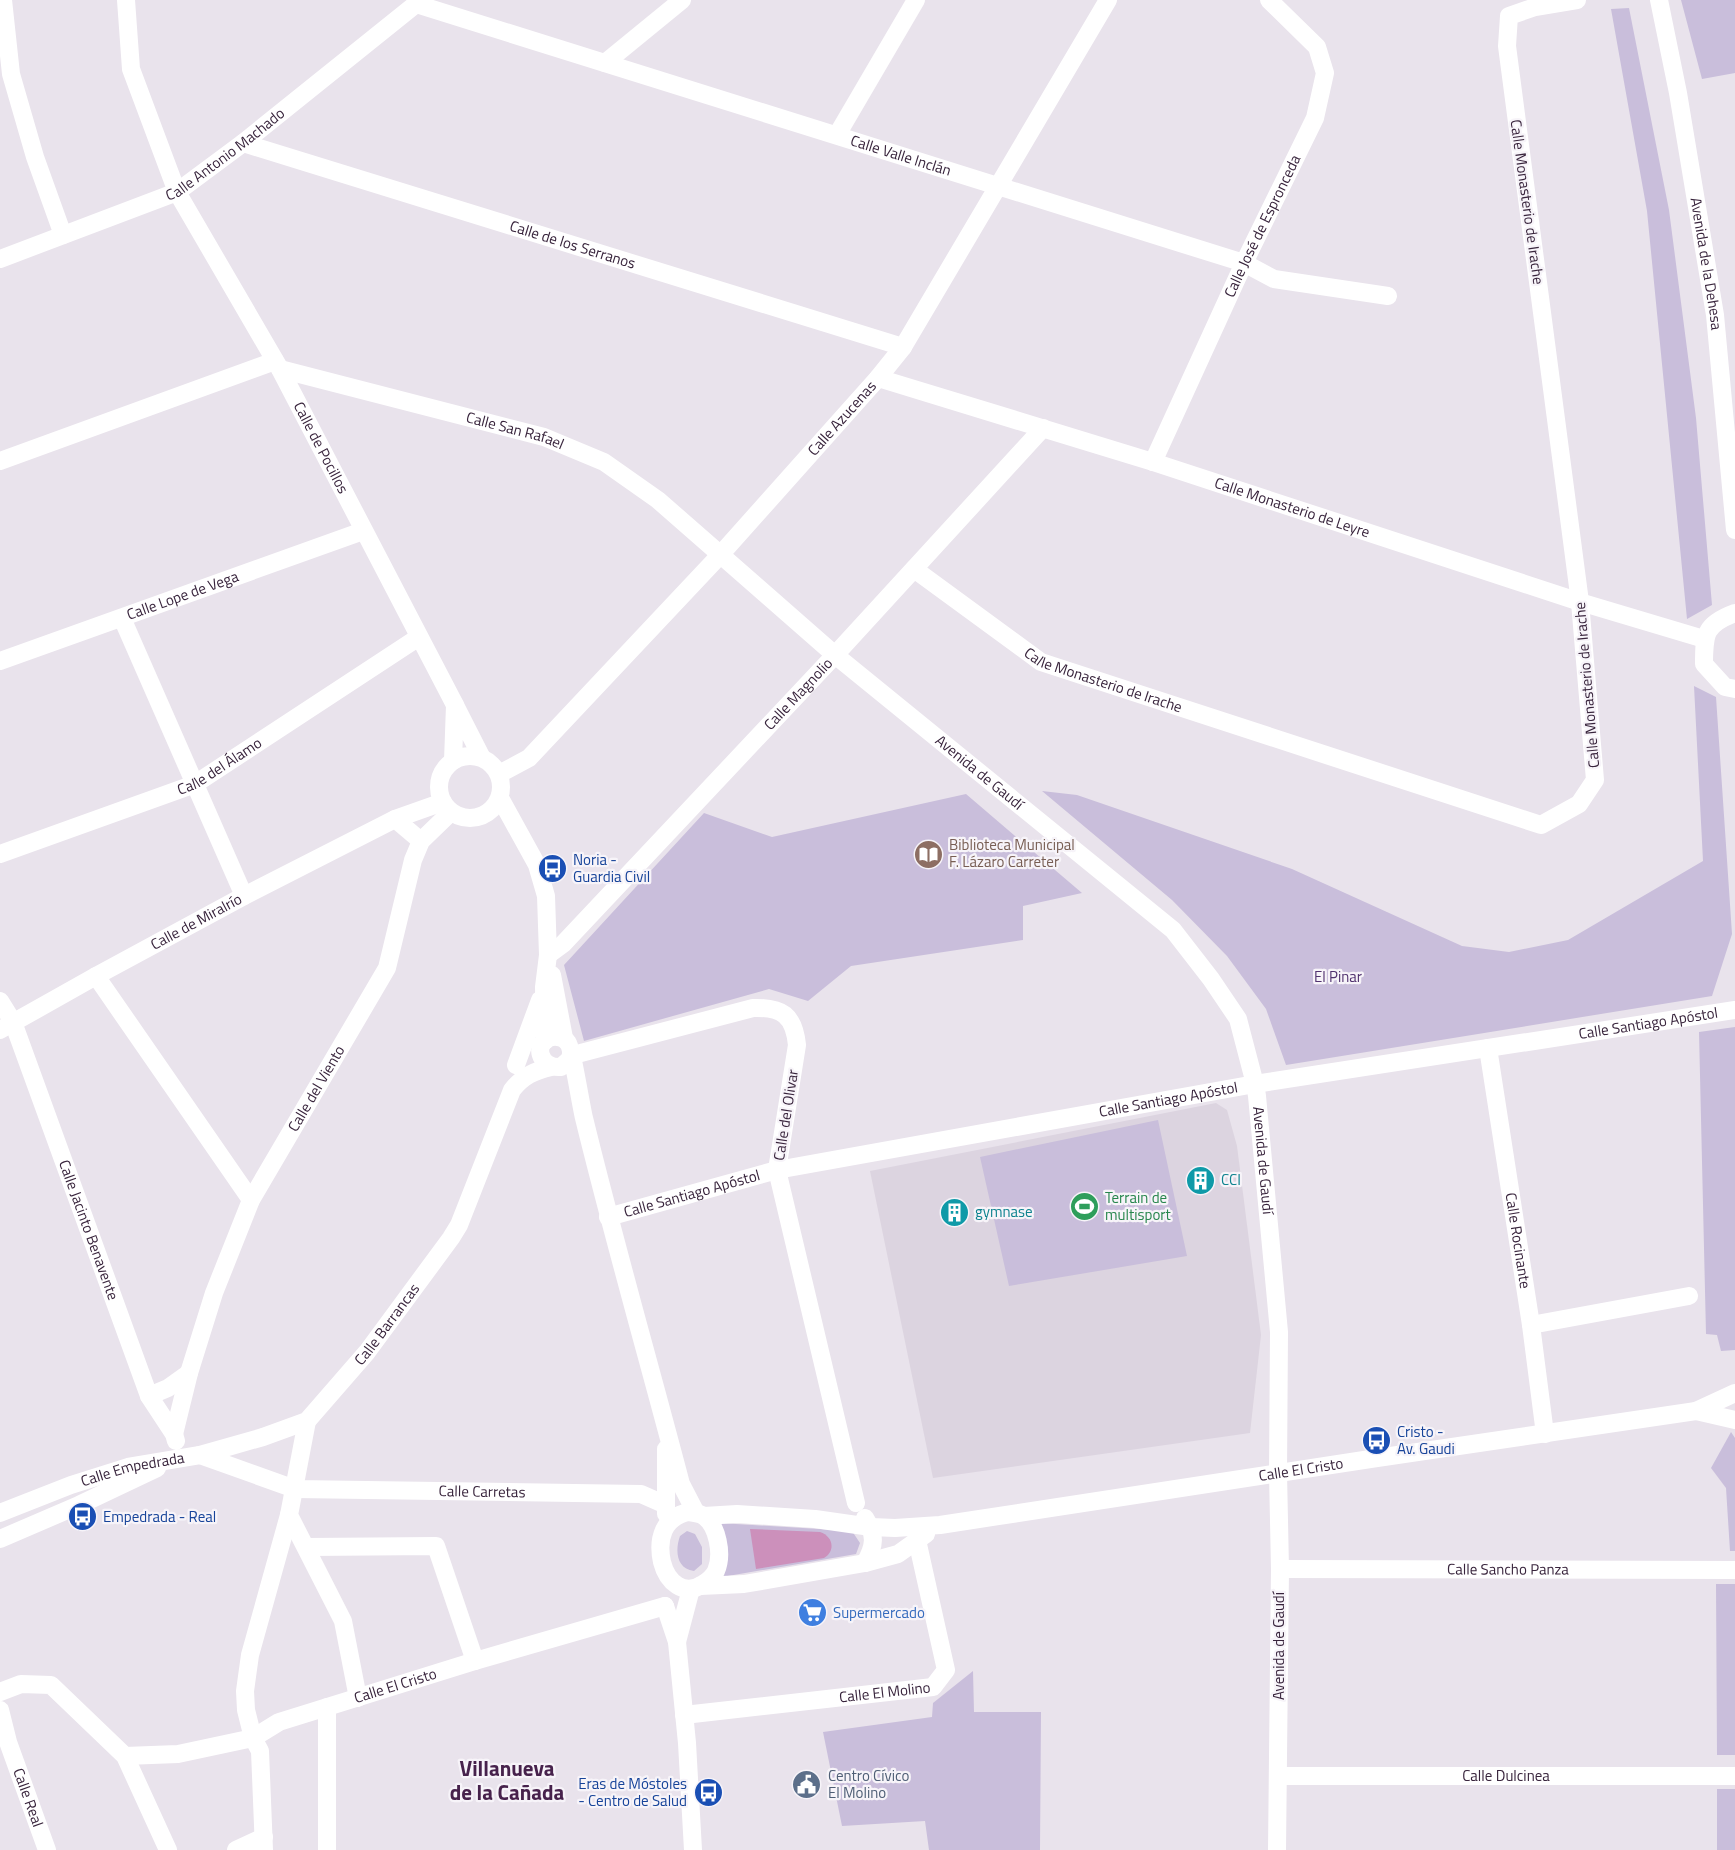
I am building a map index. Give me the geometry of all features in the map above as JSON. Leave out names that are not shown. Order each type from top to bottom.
[{"type":"street","points":[[3,0],[10,74],[35,157],[63,235]]},
{"type":"street","name":"Calle de Pocillos","points":[[126,0],[131,69],[177,192],[278,365],[482,758]]},
{"type":"street","points":[[605,63],[682,0]]},
{"type":"street","points":[[837,135],[915,0]]},
{"type":"street","name":"Calle Azucenas","points":[[499,774],[529,758],[721,554],[903,347],[1108,0]]},
{"type":"street","name":"Calle José de Espronceda","points":[[1153,462],[1244,263],[1315,118],[1325,73],[1317,47],[1269,0]]},
{"type":"street","name":"Calle Monasterio de Irache","points":[[914,569],[1041,662],[1541,825],[1580,804],[1595,780],[1580,602],[1507,46],[1509,16],[1536,7],[1577,0]]},
{"type":"street","name":"Avenida de la Dehesa","points":[[1659,0],[1678,93],[1715,315],[1735,530]]},
{"type":"street","name":"Calle Antonio Machado","points":[[0,259],[177,192],[243,143],[419,2]]},
{"type":"street","name":"Calle Valle Inclán","points":[[419,2],[605,63],[1244,263],[1274,279],[1388,296]]},
{"type":"street","name":"Calle de los Serranos","points":[[243,143],[903,347]]},
{"type":"street","points":[[0,461],[278,365]]},
{"type":"street","name":"Calle San Rafael","points":[[278,365],[544,437],[604,462],[658,500],[835,655]]},
{"type":"street","name":"Calle Monasterio de Leyre","points":[[878,378],[1153,462],[1580,602],[1704,639]]},
{"type":"street","name":"Calle Magnolio","points":[[548,956],[563,944],[835,655],[1043,428]]},
{"type":"street","name":"Calle Lope de Vega","points":[[0,661],[363,531]]},
{"type":"street","points":[[1735,613],[1718,620],[1704,639],[1704,664],[1725,687],[1735,689]]},
{"type":"street","points":[[122,618],[244,896]]},
{"type":"street","name":"Calle del Álamo","points":[[0,854],[195,784],[419,637]]},
{"type":"street","name":"Avenida de Gaudí","points":[[835,655],[1173,930],[1238,1019],[1255,1084],[1279,1332],[1280,1569],[1277,1850]]},
{"type":"street","name":"Calle de Pocillos","points":[[453,760],[455,705]]},
{"type":"street","points":[[468,756],[482,758],[499,774],[502,786],[500,798],[488,813],[469,819],[447,807],[439,791],[440,779],[453,760],[468,756]]},
{"type":"street","points":[[500,798],[537,865],[546,896],[548,956],[544,987],[544,1043],[541,1050],[543,1060],[553,1067],[579,1098]]},
{"type":"street","name":"Calle de Miralrío","points":[[7,1026],[244,896],[395,819],[447,807]]},
{"type":"street","name":"Calle del Viento","points":[[174,1434],[189,1372],[214,1293],[251,1200],[387,968],[413,860],[421,841],[447,807]]},
{"type":"street","points":[[395,819],[421,841]]},
{"type":"street","points":[[548,956],[608,1217],[681,1484],[700,1514],[713,1527],[716,1536],[719,1561],[716,1572],[710,1579],[690,1588],[665,1606],[677,1642],[693,1850]]},
{"type":"street","points":[[96,976],[251,1200]]},
{"type":"street","name":"Calle Barrancas","points":[[508,1098],[512,1077],[544,987]]},
{"type":"street","name":"Calle Jacinto Benavente","points":[[0,1001],[7,1026],[149,1396],[174,1434],[180,1457]]},
{"type":"street","name":"Calle del Olivar","points":[[569,1049],[577,1053],[753,1008],[768,1007],[782,1011],[791,1021],[796,1033],[797,1045],[777,1170],[856,1503],[871,1527]]},
{"type":"street","name":"Calle Santiago Apóstol","points":[[608,1217],[777,1170],[1255,1084],[1735,1010]]},
{"type":"street","points":[[516,1065],[520,1058],[554,1036],[569,1049]]},
{"type":"street","name":"Calle Rocinante","points":[[1488,1048],[1531,1324],[1545,1434]]},
{"type":"street","points":[[553,1067],[566,1064],[569,1049]]},
{"type":"street","name":"Calle Barrancas","points":[[180,1457],[200,1455],[263,1437],[307,1421],[367,1352],[451,1238],[459,1225],[512,1090],[523,1078],[536,1071],[553,1067]]},
{"type":"street","points":[[1531,1324],[1689,1296]]},
{"type":"street","points":[[149,1396],[168,1388],[189,1372]]},
{"type":"street","name":"Calle El Cristo","points":[[700,1514],[815,1519],[871,1527],[940,1525],[1696,1411],[1735,1393]]},
{"type":"street","name":"Calle El Cristo","points":[[1696,1411],[1735,1420]]},
{"type":"street","points":[[236,1850],[264,1843],[260,1751],[246,1710],[245,1690],[250,1655],[295,1490],[307,1421]]},
{"type":"street","points":[[667,1429],[666,1524],[660,1551],[663,1565],[673,1583],[690,1588]]},
{"type":"street","points":[[200,1455],[295,1490]]},
{"type":"street","name":"Calle Empedrada","points":[[0,1512],[71,1485],[128,1467],[180,1457]]},
{"type":"street","name":"Calle Empedrada","points":[[0,1539],[79,1505],[180,1457]]},
{"type":"street","name":"Calle Carretas","points":[[295,1490],[641,1494],[666,1505]]},
{"type":"street","points":[[815,1519],[840,1512],[856,1503]]},
{"type":"street","points":[[666,1524],[679,1514],[689,1512],[700,1514]]},
{"type":"street","points":[[289,1515],[343,1621],[358,1698]]},
{"type":"street","name":"Calle El Cristo","points":[[690,1588],[744,1584],[865,1563],[898,1554],[940,1525]]},
{"type":"street","points":[[865,1563],[874,1548],[871,1527]]},
{"type":"street","name":"Calle El Molino","points":[[684,1715],[933,1687],[946,1670],[917,1540]]},
{"type":"street","points":[[307,1547],[436,1546],[475,1661]]},
{"type":"street","name":"Calle Sancho Panza","points":[[1280,1569],[1735,1570]]},
{"type":"street","points":[[677,1642],[690,1588]]},
{"type":"street","name":"Calle El Cristo","points":[[125,1756],[178,1754],[254,1738],[279,1722],[475,1661],[665,1606]]},
{"type":"street","points":[[0,1692],[21,1684],[51,1685],[125,1756],[168,1850]]},
{"type":"street","points":[[327,1707],[327,1850]]},
{"type":"street","name":"Calle Real","points":[[0,1710],[4,1743],[47,1850]]},
{"type":"street","name":"Calle Dulcinea","points":[[1278,1776],[1735,1776]]},
{"type":"shaded area","points":[[1216,1103],[1227,1110],[1237,1146],[1261,1335],[1250,1433],[933,1478],[870,1171]]},
{"type":"shaded area","points":[[750,1529],[820,1532],[830,1540],[830,1552],[824,1558],[756,1569]]},
{"type":"green space","points":[[1681,0],[1735,0],[1735,73],[1702,79]]},
{"type":"green space","points":[[1629,8],[1669,210],[1696,418],[1712,605],[1687,619],[1647,211],[1611,9]]},
{"type":"green space","name":"El Pinar","points":[[1694,686],[1716,697],[1732,934],[1712,996],[1286,1065],[1266,1009],[1227,956],[1172,900],[1042,791],[1077,795],[1292,869],[1462,946],[1509,952],[1568,940],[1703,861]]},
{"type":"green space","points":[[966,794],[1082,893],[1023,906],[1023,940],[851,966],[808,1001],[769,989],[584,1041],[564,965],[704,813],[772,837]]},
{"type":"green space","points":[[1735,1027],[1735,1350],[1721,1351],[1717,1335],[1706,1334],[1699,1032]]},
{"type":"green space","name":"Terrain de multisport","points":[[1158,1120],[1187,1256],[1009,1286],[980,1157]]},
{"type":"green space","points":[[1731,1432],[1735,1438],[1735,1551],[1730,1551],[1726,1488],[1711,1468]]},
{"type":"green space","points":[[720,1523],[852,1531],[860,1543],[856,1554],[722,1577]]},
{"type":"green space","points":[[687,1531],[695,1534],[702,1547],[702,1564],[694,1571],[680,1563],[677,1553],[680,1536]]},
{"type":"green space","points":[[1716,1584],[1735,1584],[1735,1755],[1717,1755]]},
{"type":"green space","points":[[973,1671],[974,1712],[1041,1712],[1040,1850],[929,1850],[925,1821],[842,1826],[823,1732],[932,1717],[933,1703]]},
{"type":"green space","points":[[1717,1789],[1735,1789],[1735,1850],[1717,1850]]},
{"type":"place","name":"Biblioteca Municipal F. Lázaro Carreter","points":[[928,854]]},
{"type":"place","name":"Noria - Guardia Civil","points":[[552,869]]},
{"type":"place","name":"CCI","points":[[1200,1180]]},
{"type":"place","name":"Terrain de multisport","points":[[1084,1207]]},
{"type":"place","name":"gymnase","points":[[954,1212]]},
{"type":"place","name":"Cristo - Av. Gaudi","points":[[1376,1441]]},
{"type":"place","name":"Empedrada - Real","points":[[82,1517]]},
{"type":"place","name":"Supermercado","points":[[812,1613]]},
{"type":"place","name":"Centro Cívico El Molino","points":[[807,1785]]},
{"type":"place","name":"Eras de Móstoles - Centro de Salud","points":[[708,1793]]},
{"type":"district","name":"Villanueva de la Cañada","points":[[507,1781]]}]
